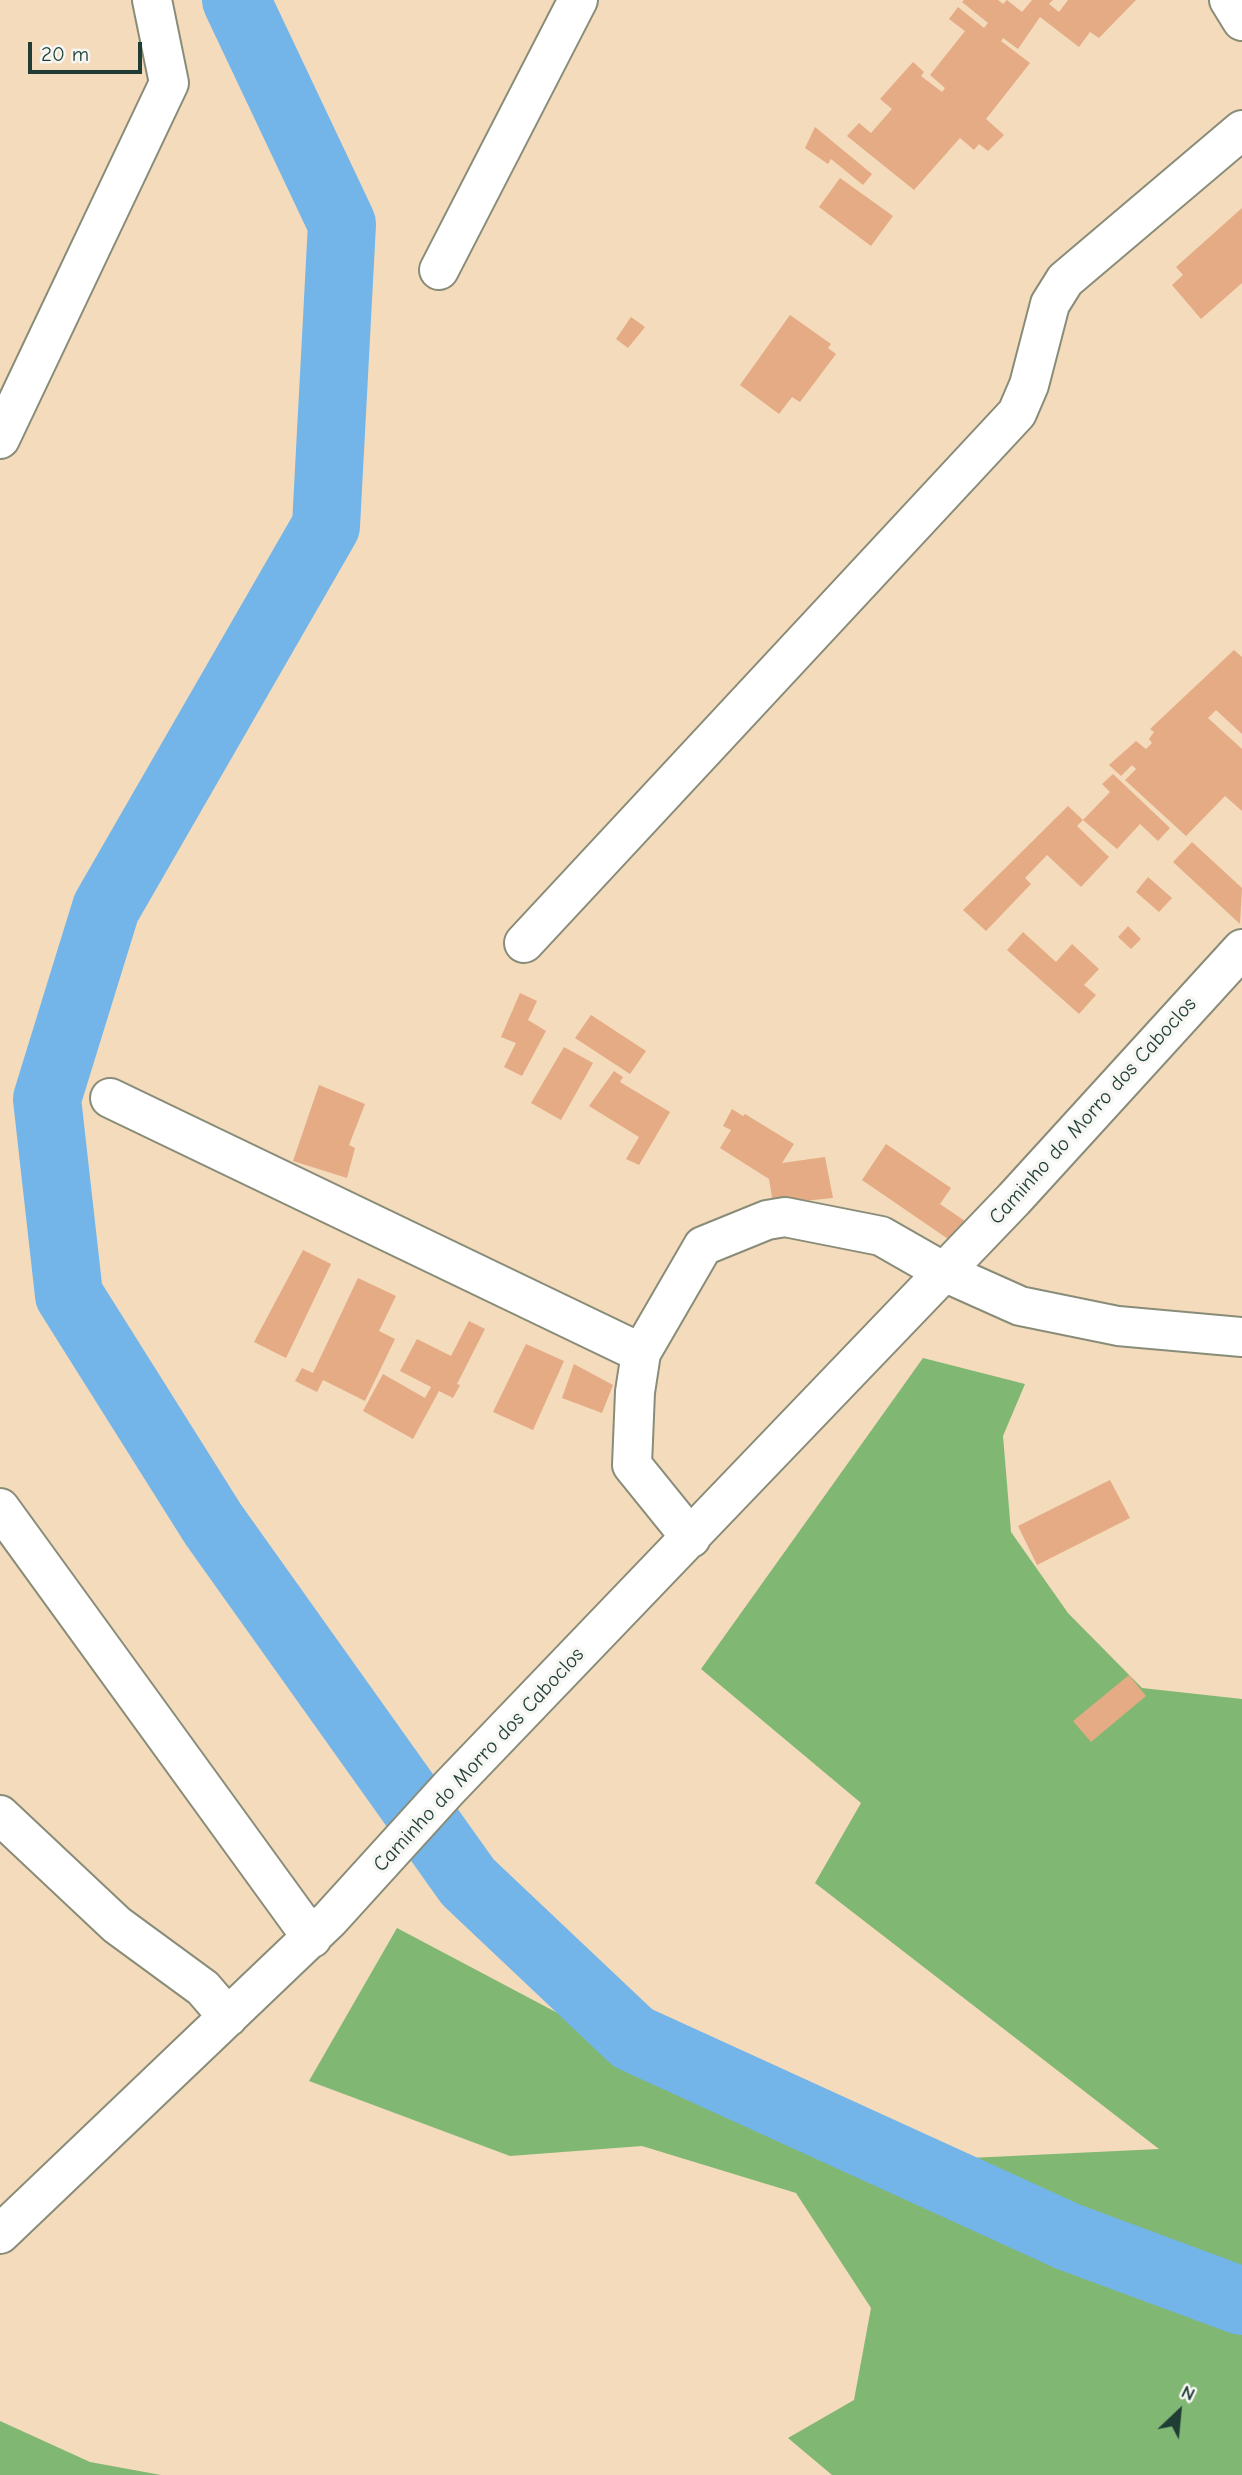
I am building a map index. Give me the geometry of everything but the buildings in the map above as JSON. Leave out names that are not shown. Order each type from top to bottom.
[{"type":"street","points":[[0,439],[169,83],[152,0]]},
{"type":"street","points":[[439,270],[578,0]]},
{"type":"street","points":[[1229,0],[1242,21]]},
{"type":"street","points":[[524,943],[1017,413],[1029,385],[1050,304],[1065,280],[1242,130]]},
{"type":"street","name":"Caminho do Morro dos Caboclos","points":[[0,2234],[321,1929],[449,1788],[944,1272],[1242,949]]},
{"type":"street","points":[[110,1098],[641,1353]]},
{"type":"street","points":[[691,1538],[632,1465],[635,1392],[641,1353],[702,1246],[767,1220],[785,1217],[881,1236],[944,1272],[1020,1306],[1118,1326],[1242,1337]]},
{"type":"street","points":[[0,1508],[321,1929]]},
{"type":"street","points":[[0,1815],[117,1926],[202,1988],[228,2017]]},
{"type":"green space","points":[[923,1358],[1025,1384],[1003,1436],[1011,1532],[1068,1613],[1142,1688],[1242,1699],[1242,2475],[832,2475],[788,2438],[854,2400],[871,2308],[796,2193],[642,2146],[510,2156],[309,2081],[397,1928],[843,2164],[1159,2149],[815,1883],[861,1803],[701,1669]]},
{"type":"green space","points":[[0,2421],[90,2462],[161,2475],[0,2475]]},
{"type":"waterway","points":[[236,0],[342,224],[326,526],[106,908],[47,1099],[69,1295],[213,1524],[468,1882],[633,2038],[1069,2237],[1242,2301]]}]
